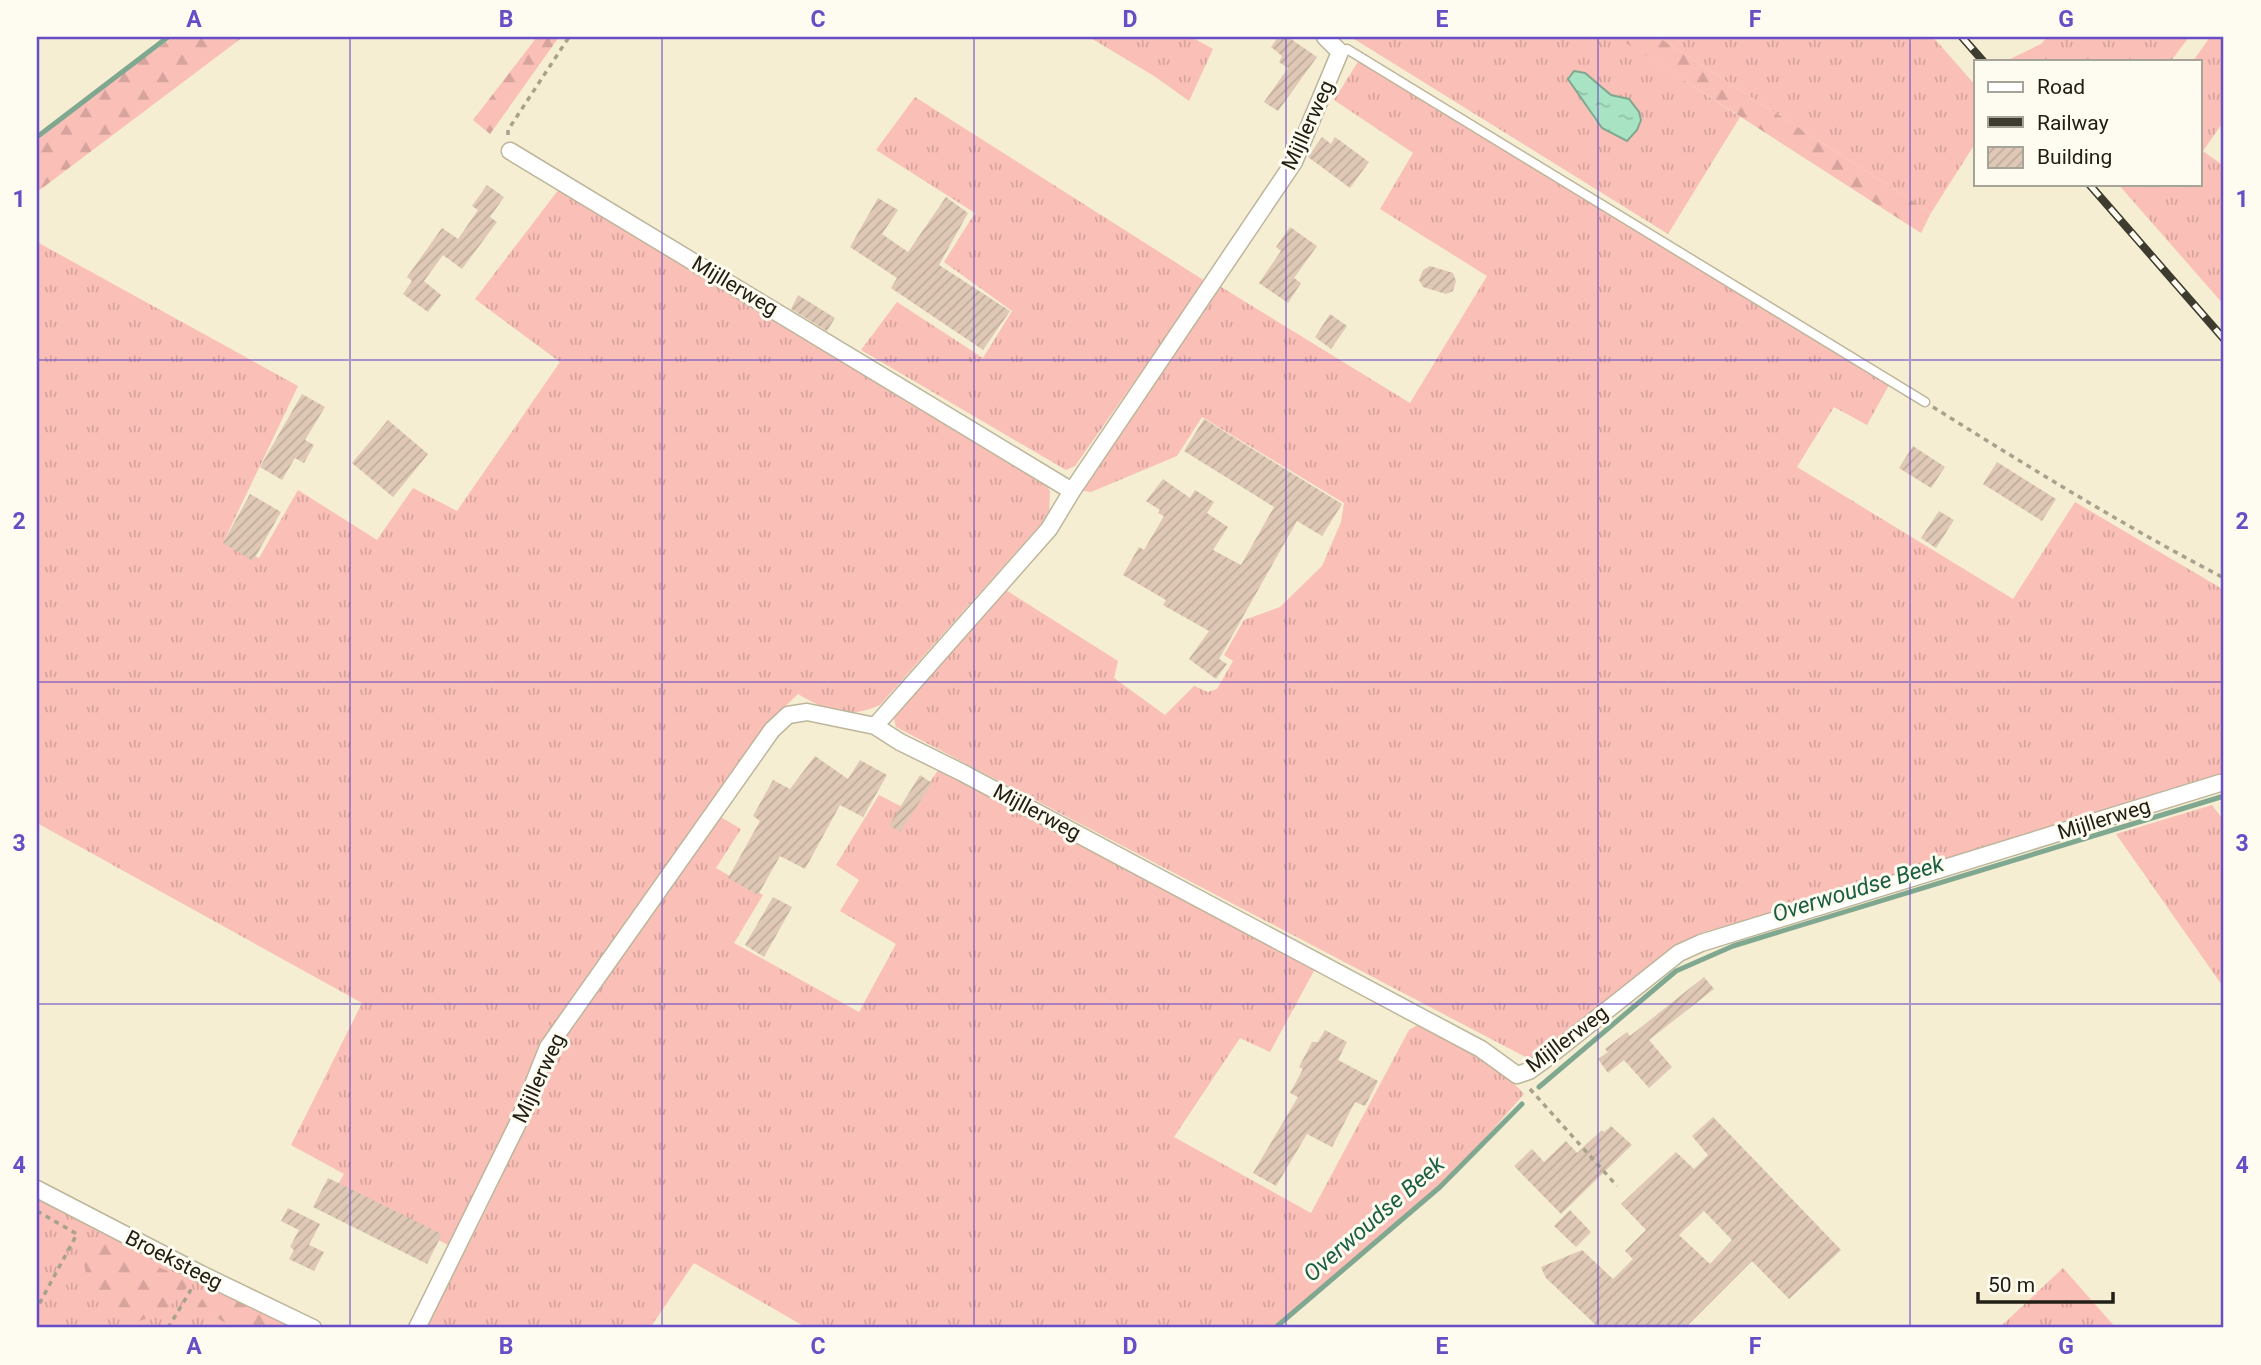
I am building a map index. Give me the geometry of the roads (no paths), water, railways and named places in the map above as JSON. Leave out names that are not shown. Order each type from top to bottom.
[{"type":"street","points":[[1325,37],[1340,51]]},
{"type":"street","name":"Mijllerweg","points":[[875,726],[1049,529],[1293,162],[1340,51]]},
{"type":"street","name":"Mijllerweg","points":[[510,151],[1072,491]]},
{"type":"street","name":"Mijllerweg","points":[[417,1328],[517,1125],[548,1047],[772,730],[788,715],[807,712],[875,726],[1481,1049],[1517,1075],[1543,1062],[1679,953],[1701,943],[2220,783]]},
{"type":"street","name":"Broeksteeg","points":[[37,1189],[201,1274],[313,1328]]},
{"type":"lane","points":[[1340,51],[1347,49],[1924,402]]},
{"type":"water","points":[[1574,71],[1585,73],[1611,95],[1629,99],[1639,112],[1641,120],[1637,130],[1627,141],[1602,128],[1568,79]]},
{"type":"waterway","points":[[37,137],[168,37]]},
{"type":"waterway","name":"Overwoudse Beek","points":[[1539,1087],[1676,971],[1733,946],[2224,796]]},
{"type":"waterway","name":"Overwoudse Beek","points":[[1275,1328],[1440,1187],[1522,1104]]},
{"type":"railway","points":[[1962,37],[1982,60]]},
{"type":"railway","points":[[2091,186],[2224,339]]}]
